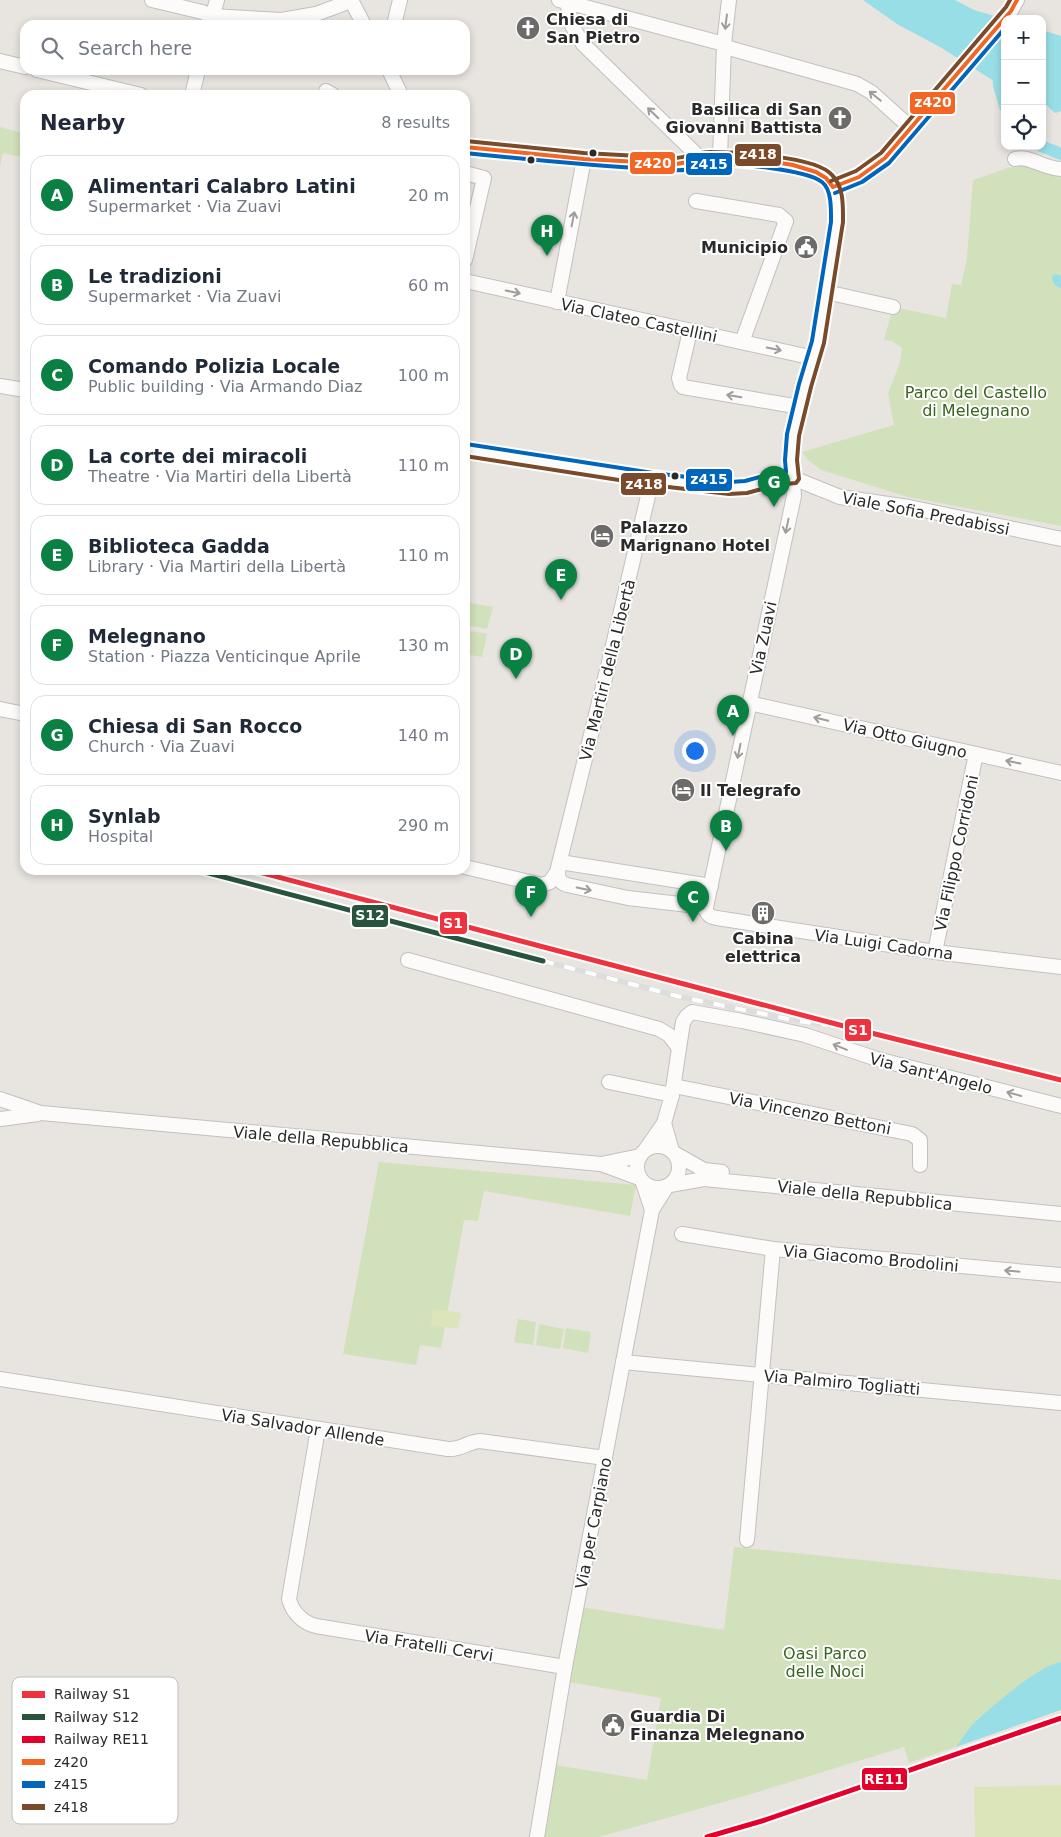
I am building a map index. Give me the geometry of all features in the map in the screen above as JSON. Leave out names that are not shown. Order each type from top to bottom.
[{"type":"street","points":[[152,0],[211,20],[281,20],[316,14],[351,1],[361,20]]},
{"type":"street","points":[[211,20],[217,0]]},
{"type":"street","points":[[395,20],[400,0]]},
{"type":"street","points":[[720,158],[724,44],[729,0]]},
{"type":"street","points":[[564,1],[724,44],[729,48],[857,84],[875,95],[911,128]]},
{"type":"street","points":[[564,1],[573,28],[580,40],[701,159]]},
{"type":"street","points":[[470,148],[584,159],[676,164],[690,163],[701,159],[720,158],[767,161],[809,169],[824,176],[833,187],[854,180],[885,158],[1015,4]]},
{"type":"street","points":[[0,61],[20,66]]},
{"type":"street","points":[[58,75],[120,90]]},
{"type":"street","points":[[193,90],[197,75]]},
{"type":"street","points":[[391,75],[399,90]]},
{"type":"street","points":[[1015,159],[1022,157],[1044,167],[1061,169]]},
{"type":"street","points":[[557,302],[584,159]]},
{"type":"street","points":[[470,174],[484,178],[470,238]]},
{"type":"street","name":"Via Zuavi","points":[[707,911],[749,703],[794,496],[792,441],[814,358],[826,292],[837,222],[838,204],[833,187]]},
{"type":"street","points":[[696,201],[779,215],[786,221],[742,342]]},
{"type":"street","name":"Via Clateo Castellini","points":[[470,282],[814,358]]},
{"type":"street","points":[[826,292],[893,307]]},
{"type":"street","points":[[690,331],[679,378],[683,387],[800,407]]},
{"type":"street","points":[[0,386],[20,389]]},
{"type":"street","points":[[470,451],[652,479],[735,488],[751,486],[775,479],[793,478]]},
{"type":"street","name":"Viale Sofia Predabissi","points":[[793,478],[840,497],[909,506],[1061,539]]},
{"type":"street","name":"Via Martiri della Libertà","points":[[560,862],[652,479]]},
{"type":"street","name":"Via Otto Giugno","points":[[749,703],[1061,773]]},
{"type":"street","points":[[0,710],[20,713]]},
{"type":"street","name":"Via Filippo Corridoni","points":[[935,952],[976,754]]},
{"type":"street","points":[[470,868],[545,885],[556,876],[560,862],[711,886]]},
{"type":"street","name":"Via Luigi Cadorna","points":[[560,862],[558,876],[560,881],[565,884],[628,898],[707,911],[717,918],[935,952],[1061,968]]},
{"type":"street","points":[[408,960],[659,1028],[680,1043],[673,1090],[664,1124],[637,1164],[641,1181]]},
{"type":"street","name":"Via Sant'Angelo","points":[[680,1043],[683,1022],[687,1016],[695,1012],[796,1033],[877,1059],[1061,1106]]},
{"type":"street","name":"Via Vincenzo Bettoni","points":[[609,1082],[673,1090],[912,1134],[918,1137],[921,1144],[920,1165]]},
{"type":"street","name":"Viale della Repubblica","points":[[0,1099],[41,1113],[601,1164],[655,1189],[704,1179],[1061,1214]]},
{"type":"street","name":"Viale della Repubblica","points":[[0,1120],[41,1113]]},
{"type":"street","points":[[664,1124],[673,1152],[677,1158],[679,1170],[669,1186]]},
{"type":"street","name":"Viale della Repubblica","points":[[601,1164],[643,1153],[657,1146],[665,1147],[704,1170],[1061,1205]]},
{"type":"street","name":"Via per Carpiano","points":[[641,1181],[652,1210]]},
{"type":"street","name":"Via per Carpiano","points":[[537,1837],[565,1667],[652,1210],[669,1186]]},
{"type":"street","name":"Via Giacomo Brodolini","points":[[682,1234],[773,1250],[1061,1275]]},
{"type":"street","points":[[747,1540],[773,1250]]},
{"type":"street","name":"Via Palmiro Togliatti","points":[[623,1362],[1061,1403]]},
{"type":"street","name":"Via Salvador Allende","points":[[0,1379],[448,1449],[457,1449],[473,1442],[482,1441],[605,1458]]},
{"type":"street","name":"Via Fratelli Cervi","points":[[318,1429],[290,1598],[296,1613],[304,1621],[314,1626],[565,1667]]},
{"type":"green space","points":[[0,127],[20,133],[20,157],[3,153],[0,167]]},
{"type":"green space","name":"Parco del Castello di Melegnano","points":[[1014,166],[1023,166],[1061,175],[1061,526],[908,497],[821,470],[808,460],[802,452],[894,425],[888,393],[900,363],[902,348],[892,341],[884,340],[893,307],[946,318],[952,284],[961,285],[967,258],[973,180]]},
{"type":"green space","points":[[470,603],[493,607],[487,629],[470,626]]},
{"type":"green space","points":[[470,631],[487,634],[482,657],[470,655]]},
{"type":"green space","points":[[379,1162],[636,1185],[630,1216],[484,1191],[478,1221],[464,1220],[441,1348],[420,1345],[416,1365],[343,1354]]},
{"type":"green space","points":[[433,1309],[461,1313],[458,1329],[431,1325]]},
{"type":"green space","points":[[518,1319],[536,1322],[533,1345],[514,1342]]},
{"type":"green space","points":[[539,1324],[564,1329],[560,1349],[536,1345]]},
{"type":"green space","points":[[566,1328],[591,1332],[588,1353],[563,1348]]},
{"type":"green space","name":"Oasi Parco delle Noci","points":[[734,1547],[1061,1580],[1061,1710],[909,1763],[904,1747],[741,1797],[599,1837],[544,1837],[555,1765],[647,1780],[661,1698],[569,1682],[580,1607],[724,1630]]},
{"type":"green space","points":[[1061,1785],[1061,1837],[975,1837],[974,1787]]},
{"type":"water","points":[[863,0],[955,0],[974,10],[1001,18],[1001,85],[940,47],[897,24]]},
{"type":"water","points":[[1046,31],[1061,36],[1061,111],[1055,113],[1046,105]]},
{"type":"water","points":[[1055,274],[1061,276],[1061,288],[1057,287],[1053,282],[1052,276]]},
{"type":"water","points":[[1061,1662],[1061,1710],[956,1747],[975,1722],[1004,1697],[1041,1670]]},
{"type":"pier","points":[[1061,1710],[1061,1712],[1027,1725],[957,1749],[954,1748]]},
{"type":"waterway","points":[[998,70],[999,85],[1005,105]]},
{"type":"waterway","points":[[1046,148],[1061,154]]},
{"type":"railway","points":[[543,961],[681,997],[798,1021],[855,1029]]},
{"type":"rail line","name":"S12","points":[[216,875],[543,961]]},
{"type":"rail line","name":"S1","points":[[270,875],[855,1029],[1061,1080]]},
{"type":"rail line","name":"RE11","points":[[707,1837],[765,1820],[1061,1718]]},
{"type":"transit line","name":"z418","points":[[831,181],[856,171],[881,153],[1010,0]]},
{"type":"transit line","name":"z420","points":[[833,187],[859,177],[885,158],[1011,11],[1017,0]]},
{"type":"transit line","name":"z415","points":[[835,193],[862,182],[889,163],[1001,33]]},
{"type":"transit line","name":"z418","points":[[470,141],[584,153],[676,158],[706,152],[722,152],[793,159],[810,163],[823,169],[836,180],[841,191],[843,203],[843,222],[824,343],[799,436],[797,460],[799,479],[796,483],[776,485],[747,493],[729,494],[651,485],[470,457]]},
{"type":"transit line","name":"z420","points":[[470,148],[584,159],[676,164],[717,157],[762,160],[793,165],[816,172],[826,178],[833,187]]},
{"type":"transit line","name":"z415","points":[[470,154],[665,170],[694,169],[710,164],[785,170],[813,177],[822,182],[828,190],[831,206],[831,222],[812,341],[787,434],[786,472],[774,473],[745,481],[730,482],[653,473],[470,445]]},
{"type":"place","name":"Chiesa di San Pietro","points":[[528,28]]},
{"type":"place","name":"Basilica di San Giovanni Battista","points":[[840,118]]},
{"type":"place","name":"Municipio","points":[[806,247]]},
{"type":"place","name":"Synlab","points":[[547,256]]},
{"type":"place","name":"Chiesa di San Rocco","points":[[774,507]]},
{"type":"place","name":"Palazzo Marignano Hotel","points":[[602,536]]},
{"type":"place","name":"Biblioteca Gadda","points":[[561,600]]},
{"type":"place","name":"La corte dei miracoli","points":[[516,679]]},
{"type":"place","name":"Alimentari Calabro Latini","points":[[733,736]]},
{"type":"place","name":"Il Telegrafo","points":[[683,790]]},
{"type":"place","name":"Le tradizioni","points":[[726,851]]},
{"type":"place","name":"Cabina elettrica","points":[[763,913]]},
{"type":"place","name":"Melegnano","points":[[531,917]]},
{"type":"place","name":"Comando Polizia Locale","points":[[693,922]]},
{"type":"place","name":"Guardia Di Finanza Melegnano","points":[[613,1725]]}]
